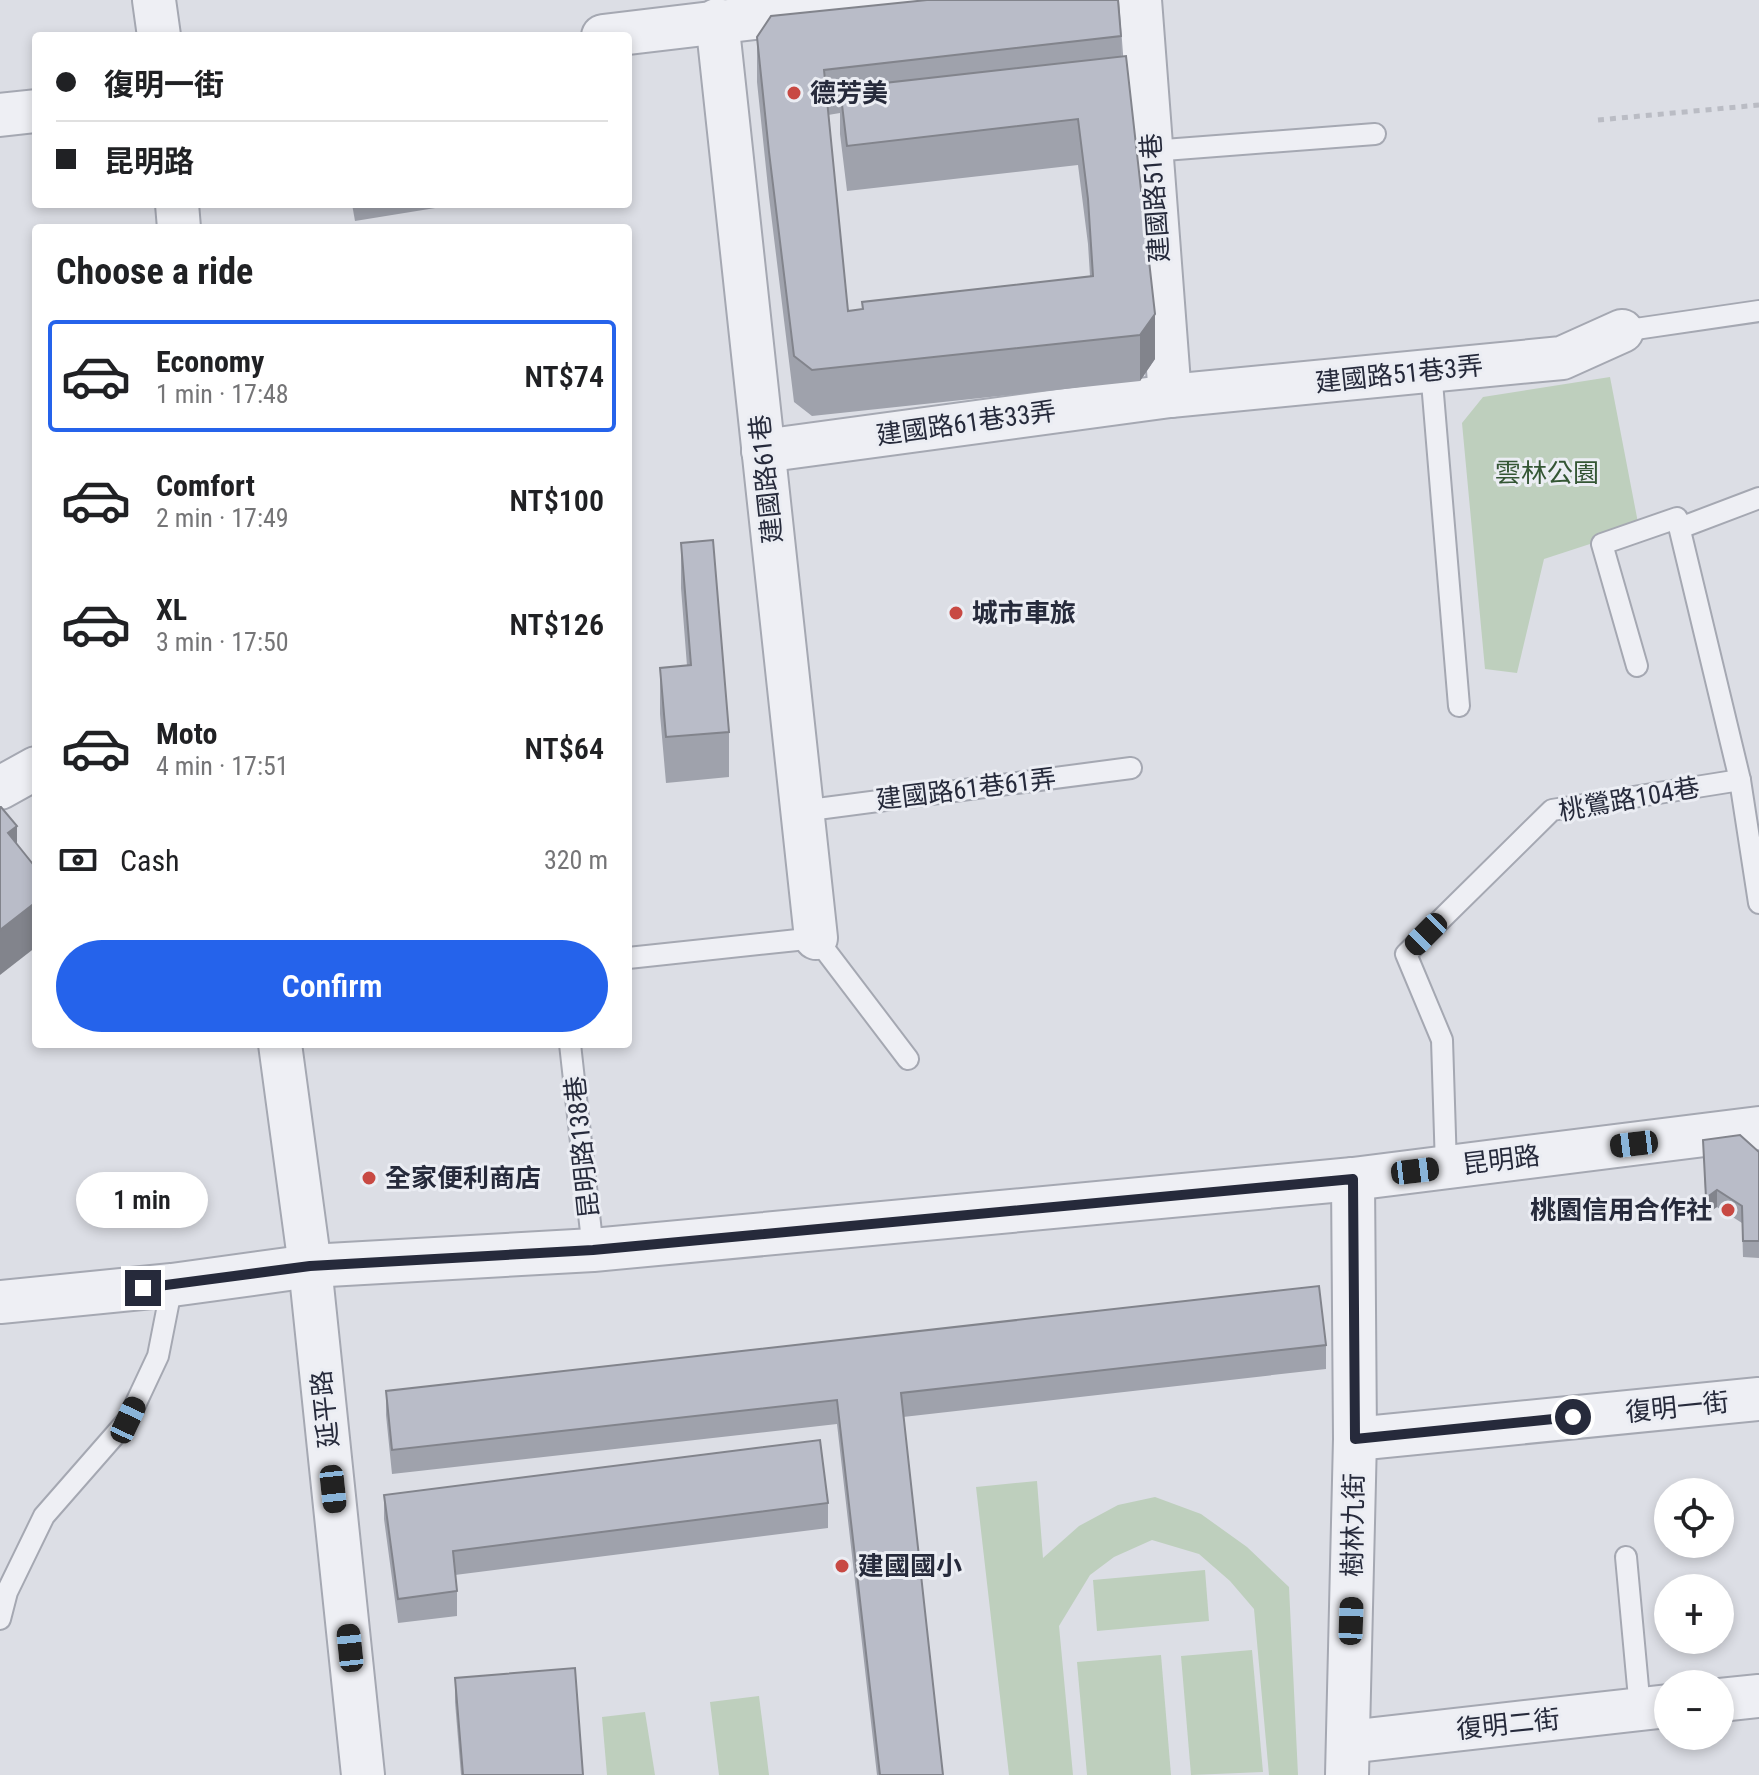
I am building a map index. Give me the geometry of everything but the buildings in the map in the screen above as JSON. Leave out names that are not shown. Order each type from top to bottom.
[{"type":"street","points":[[154,0],[158,32]]},
{"type":"street","points":[[632,32],[818,5],[905,0]]},
{"type":"street","name":"建國路51巷","points":[[1140,0],[1170,396]]},
{"type":"street","name":"建國路61巷","points":[[717,20],[816,938]]},
{"type":"street","points":[[0,115],[32,111]]},
{"type":"street","name":"建國路51巷3弄","points":[[1170,396],[1562,358],[1622,331]]},
{"type":"street","name":"建國路61巷33弄","points":[[763,451],[1170,396]]},
{"type":"street","points":[[0,788],[32,770]]},
{"type":"street","name":"延平路","points":[[281,1048],[310,1266],[363,1775]]},
{"type":"street","name":"昆明路","points":[[0,1302],[172,1285],[310,1266],[593,1250],[1353,1179],[1759,1128]]},
{"type":"street","name":"樹林九街","points":[[1347,1758],[1355,1439],[1353,1179]]},
{"type":"street","name":"復明一街","points":[[1355,1439],[1759,1399]]},
{"type":"street","points":[[1734,1699],[1759,1696]]},
{"type":"street","name":"復明二街","points":[[1347,1758],[1654,1708]]},
{"type":"lane","points":[[1151,151],[1375,134]]},
{"type":"lane","points":[[1622,331],[1759,311]]},
{"type":"lane","points":[[1431,370],[1459,706]]},
{"type":"lane","points":[[1680,528],[1759,498]]},
{"type":"lane","points":[[1637,666],[1602,544],[1677,518],[1740,780],[1759,903]]},
{"type":"lane","name":"建國路61巷61弄","points":[[802,811],[1131,768]]},
{"type":"lane","name":"桃鶯路104巷","points":[[1446,1167],[1442,1040],[1406,954],[1552,810],[1740,780]]},
{"type":"lane","points":[[632,958],[816,938],[908,1059]]},
{"type":"lane","name":"昆明路138巷","points":[[570,1048],[593,1250]]},
{"type":"lane","points":[[0,1619],[7,1592],[44,1516],[128,1420],[158,1356],[172,1285]]},
{"type":"lane","points":[[1626,1557],[1654,1708]]},
{"type":"path","points":[[1598,120],[1759,105]]},
{"type":"green space","name":"雲林公園","points":[[1610,377],[1639,528],[1544,559],[1517,673],[1485,669],[1462,423],[1483,397]]},
{"type":"green space","points":[[1037,1481],[1043,1558],[1079,1526],[1118,1505],[1155,1497],[1201,1514],[1247,1547],[1289,1587],[1298,1775],[1269,1775],[1254,1609],[1230,1581],[1199,1554],[1152,1540],[1114,1557],[1090,1575],[1059,1626],[1073,1775],[1009,1775],[976,1487]]},
{"type":"green space","points":[[1205,1570],[1209,1621],[1097,1631],[1093,1580]]},
{"type":"green space","points":[[1252,1650],[1263,1772],[1191,1775],[1181,1656]]},
{"type":"green space","points":[[1161,1655],[1171,1775],[1087,1775],[1077,1662]]},
{"type":"green space","points":[[759,1696],[769,1775],[719,1775],[710,1702]]},
{"type":"green space","points":[[645,1712],[655,1775],[607,1775],[602,1717]]},
{"type":"place","name":"德芳美","points":[[794,93]]},
{"type":"place","name":"城市車旅","points":[[956,613]]},
{"type":"place","name":"全家便利商店","points":[[369,1178]]},
{"type":"place","name":"桃園信用合作社","points":[[1728,1210]]},
{"type":"place","name":"建國國小","points":[[842,1566]]},
{"type":"route","points":[[143,1288],[310,1266],[593,1250],[1353,1179],[1355,1439],[1573,1417]]}]
